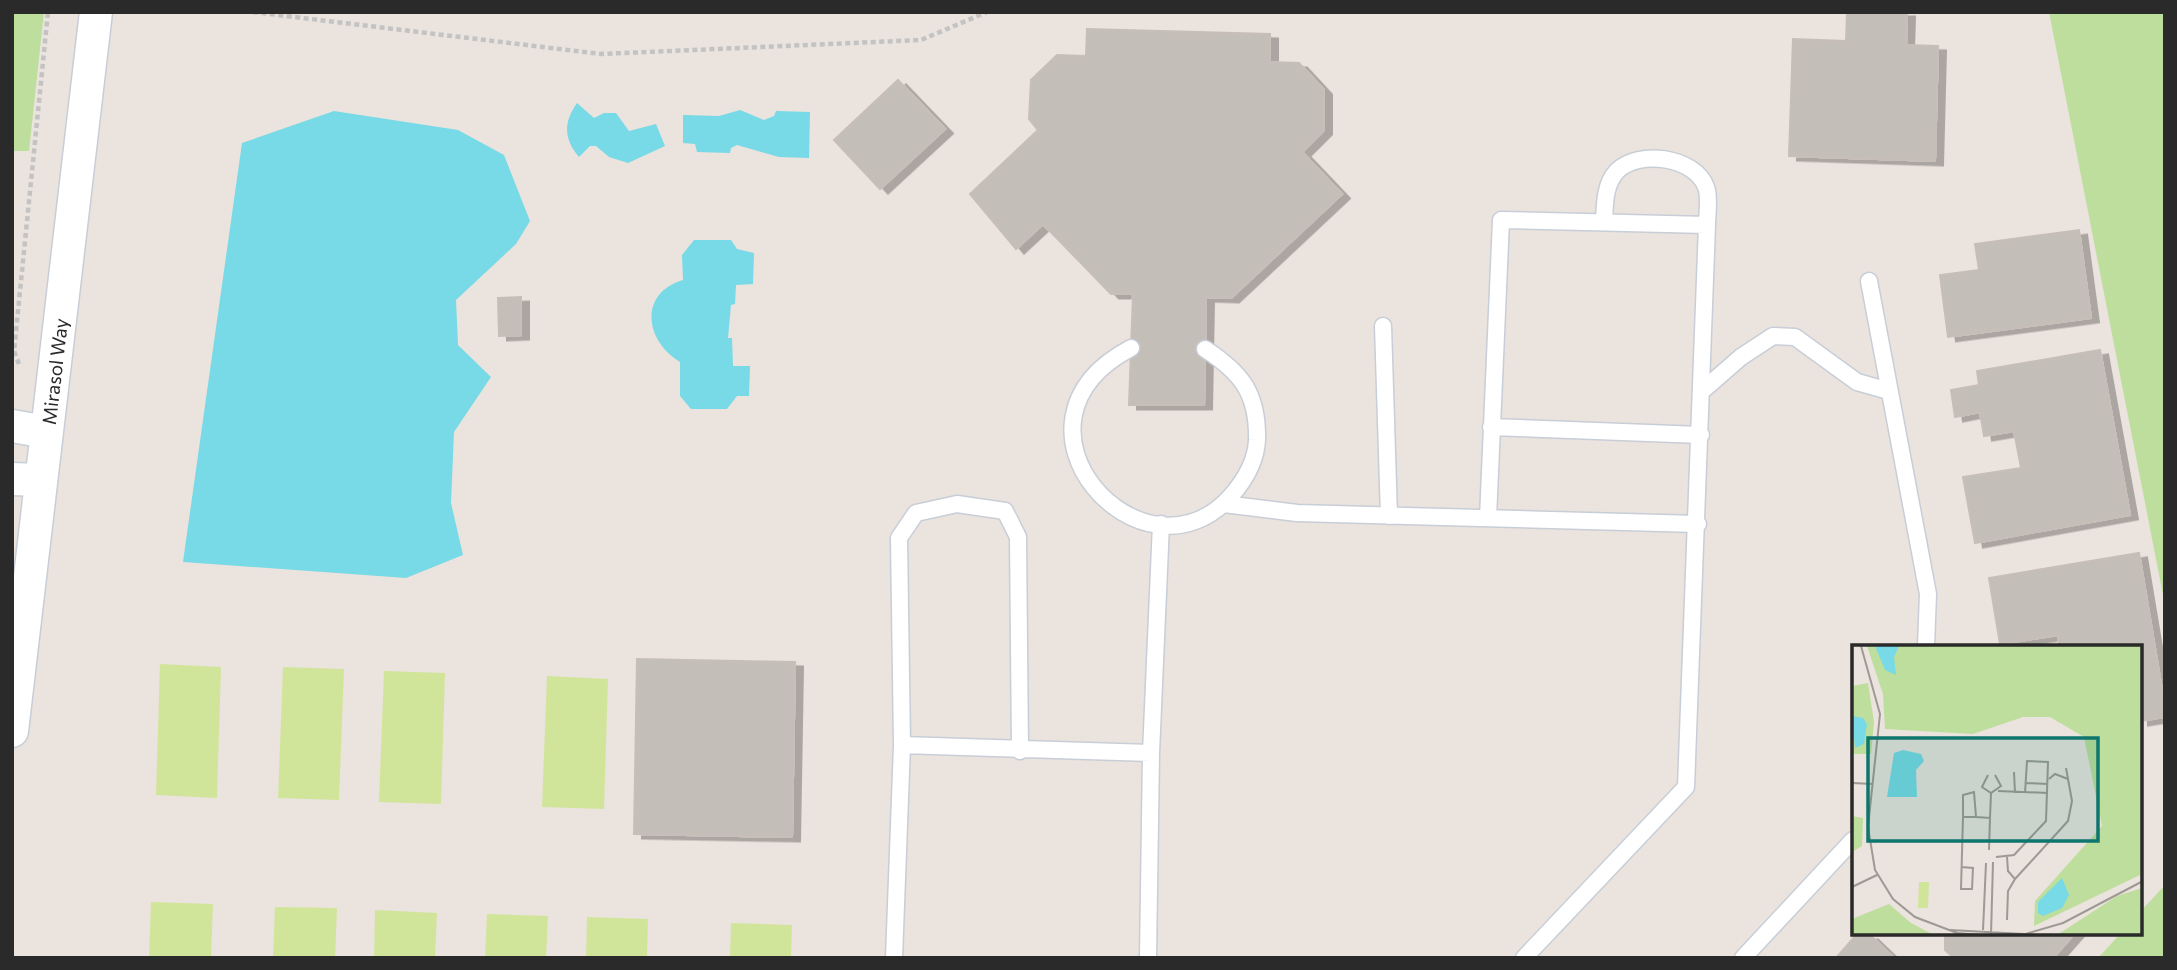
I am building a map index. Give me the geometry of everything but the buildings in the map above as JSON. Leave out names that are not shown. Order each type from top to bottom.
[{"type":"street","name":"Mirasol Way","points":[[12,731],[27,480],[46,432],[96,12]]},
{"type":"street","points":[[12,426],[46,432]]},
{"type":"lane","points":[[1524,958],[1686,787],[1701,435],[1706,188],[1693,169],[1676,162],[1651,159],[1632,163],[1617,171],[1605,191],[1604,222]]},
{"type":"lane","points":[[1488,518],[1501,220],[1707,225]]},
{"type":"lane","points":[[1869,281],[1928,594],[1926,645]]},
{"type":"lane","points":[[1383,326],[1389,516]]},
{"type":"lane","points":[[1702,391],[1741,357],[1773,336],[1796,337],[1857,382],[1889,391]]},
{"type":"lane","points":[[1131,348],[1106,361],[1088,382],[1076,407],[1073,434],[1077,462],[1090,485],[1110,506],[1134,519],[1161,524],[1195,519],[1224,504],[1245,480],[1256,451],[1258,418],[1248,388],[1231,366],[1205,349]]},
{"type":"lane","points":[[1491,427],[1701,435]]},
{"type":"lane","points":[[894,958],[902,745],[900,538],[916,513],[957,504],[1005,511],[1018,537],[1020,751]]},
{"type":"lane","points":[[1224,504],[1297,513],[1698,524]]},
{"type":"lane","points":[[1148,958],[1151,753],[1161,524]]},
{"type":"lane","points":[[902,745],[1020,751],[1151,753]]},
{"type":"lane","points":[[1742,958],[1852,841]]},
{"type":"path","points":[[23,374],[14,351],[48,12]]},
{"type":"path","points":[[253,12],[601,54],[921,40],[988,12]]},
{"type":"green space","points":[[12,12],[44,12],[29,151],[12,151]]},
{"type":"green space","points":[[2049,12],[2165,12],[2165,605]]},
{"type":"green space","points":[[160,664],[221,667],[217,798],[156,795]]},
{"type":"green space","points":[[283,667],[344,669],[339,800],[278,798]]},
{"type":"green space","points":[[384,671],[445,673],[441,804],[379,802]]},
{"type":"green space","points":[[547,676],[608,679],[604,809],[542,807]]},
{"type":"green space","points":[[2165,885],[2165,958],[2098,958],[2119,935],[2142,935],[2142,910]]},
{"type":"green space","points":[[151,902],[213,904],[211,958],[149,958]]},
{"type":"green space","points":[[275,907],[337,908],[335,958],[273,958]]},
{"type":"green space","points":[[375,910],[437,913],[435,958],[374,958]]},
{"type":"green space","points":[[487,914],[548,916],[546,958],[485,958]]},
{"type":"green space","points":[[587,917],[648,919],[647,958],[586,958]]},
{"type":"green space","points":[[731,923],[792,925],[791,958],[730,958]]},
{"type":"water","points":[[577,103],[594,118],[604,113],[616,113],[629,131],[656,124],[665,146],[628,163],[609,157],[596,146],[590,146],[579,157],[570,144],[567,131],[569,117]]},
{"type":"water","points":[[740,110],[764,120],[774,116],[776,111],[810,112],[809,158],[779,157],[737,145],[731,148],[730,153],[697,152],[695,144],[683,143],[683,115],[719,116]]},
{"type":"water","points":[[334,111],[458,130],[504,155],[530,221],[516,244],[456,300],[458,345],[491,377],[454,432],[451,503],[463,555],[406,578],[183,562],[242,143]]},
{"type":"water","points":[[694,240],[731,240],[737,249],[754,253],[753,284],[736,285],[728,338],[732,338],[733,366],[750,366],[749,396],[737,396],[727,409],[691,409],[680,396],[680,362],[659,342],[654,330],[653,306],[659,295],[669,286],[683,280],[682,255]]}]
